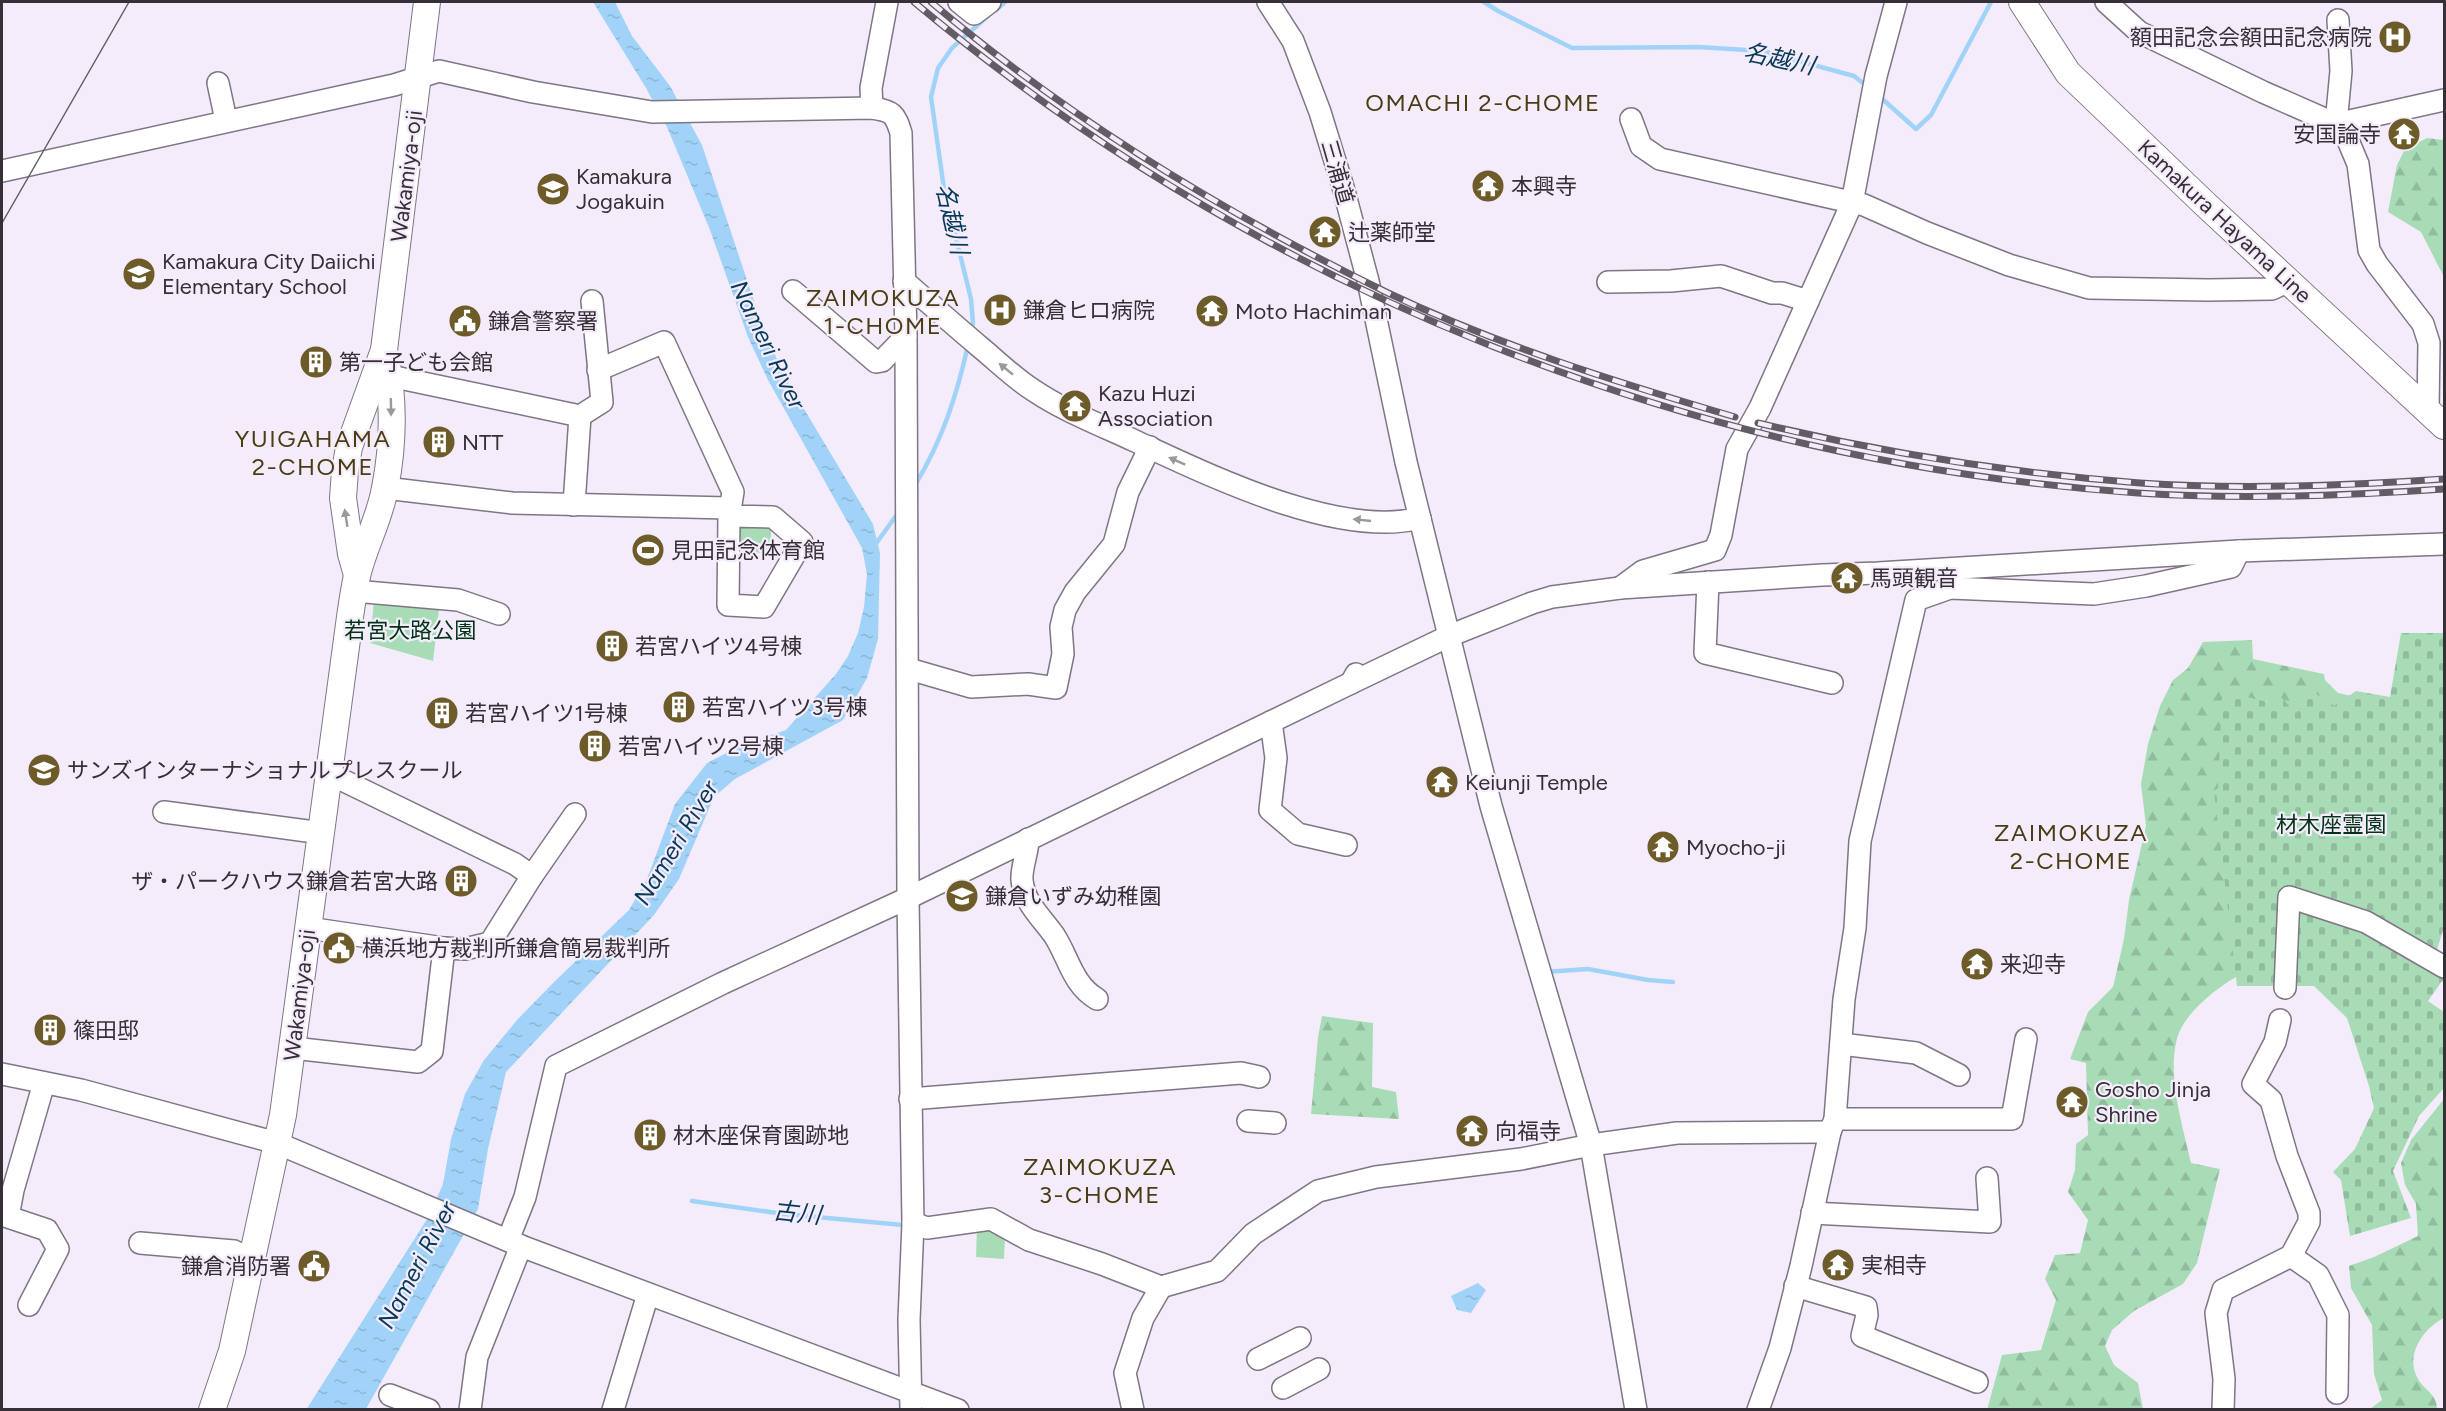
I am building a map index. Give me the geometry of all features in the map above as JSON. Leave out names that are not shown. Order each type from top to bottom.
[{"type":"main road","name":"Wakamiya-oji","points":[[356,583],[343,498],[345,471],[349,447],[384,350],[427,2]]},
{"type":"main road","name":"Kamakura Hayama Line","points":[[2022,2],[2068,73],[2436,418]]},
{"type":"main road","name":"Wakamiya-oji","points":[[212,1410],[232,1351],[277,1143],[293,1048],[342,670],[356,583],[385,488],[391,436],[390,376],[384,350]]},
{"type":"street","points":[[872,108],[871,88],[887,2]]},
{"type":"street","points":[[959,2],[974,14],[990,2]]},
{"type":"street","name":"三浦道","points":[[1268,2],[1293,41],[1323,124],[1343,187],[1368,281],[1389,387],[1491,806],[1591,1145],[1636,1410]]},
{"type":"street","points":[[1620,588],[1643,571],[1715,550],[1721,535],[1737,449],[1760,408],[1852,203],[1876,76],[1896,2]]},
{"type":"street","points":[[2106,2],[2139,32],[2263,92],[2336,124],[2347,138],[2358,164],[2369,249],[2377,264],[2423,324],[2429,343],[2436,418]]},
{"type":"street","points":[[2336,124],[2341,70],[2338,20]]},
{"type":"street","points":[[2,171],[418,78],[439,71],[534,92],[652,112],[872,108],[892,113],[896,117],[901,134],[906,336],[909,669],[908,898],[913,1230],[909,1320],[911,1400]]},
{"type":"street","points":[[218,83],[226,120]]},
{"type":"street","points":[[2336,124],[2445,100]]},
{"type":"street","points":[[1631,120],[1641,146],[1660,159],[1864,205],[2009,265],[2089,288],[2272,289],[2289,281]]},
{"type":"street","points":[[1608,282],[1671,281],[1721,276],[1772,293],[1782,293],[1808,301]]},
{"type":"street","points":[[904,281],[959,330],[1033,390],[1192,468],[1250,491],[1322,513],[1355,519],[1401,523],[1420,518]]},
{"type":"street","points":[[793,291],[876,362],[882,361],[906,336]]},
{"type":"street","points":[[390,376],[580,416],[602,402],[592,301]]},
{"type":"street","points":[[385,488],[512,503],[729,512],[772,517],[802,542],[764,607],[728,605],[729,512],[733,492],[664,342],[598,370]]},
{"type":"street","points":[[574,505],[580,416]]},
{"type":"street","points":[[909,669],[971,687],[1028,684],[1056,688],[1063,654],[1061,627],[1065,610],[1089,573],[1114,544],[1128,492],[1150,447]]},
{"type":"street","points":[[470,1410],[477,1357],[514,1243],[556,1066],[723,983],[908,898],[1271,722],[1353,679],[1449,636],[1532,603],[1590,591],[1620,588],[2239,551],[2445,544]]},
{"type":"street","points":[[1758,1410],[1780,1348],[1832,1125],[1844,999],[1855,928],[1860,841],[1916,600],[1950,588],[2094,594],[2146,586],[2231,567],[2239,551]]},
{"type":"street","points":[[1708,582],[1705,653],[1832,683]]},
{"type":"street","points":[[356,583],[458,600],[500,614]]},
{"type":"street","points":[[1271,722],[1276,758],[1270,810],[1298,834],[1346,845]]},
{"type":"street","points":[[330,774],[515,864],[532,876]]},
{"type":"street","points":[[164,812],[322,833]]},
{"type":"street","points":[[308,928],[444,948],[465,949],[490,943],[575,814]]},
{"type":"street","points":[[1028,839],[1027,858],[1022,878],[1024,891],[1032,906],[1054,935],[1078,982],[1086,993],[1097,999]]},
{"type":"street","points":[[2285,988],[2289,897],[2366,922],[2445,967]]},
{"type":"street","points":[[293,1048],[418,1062],[432,1051],[444,948]]},
{"type":"street","points":[[2223,1410],[2224,1379],[2216,1313],[2223,1290],[2291,1256],[2309,1222],[2309,1213],[2287,1156],[2271,1100],[2253,1084],[2275,1042],[2280,1020]]},
{"type":"street","points":[[913,1230],[991,1220],[1029,1240],[1102,1264],[1161,1287],[1216,1271],[1253,1234],[1318,1191],[1376,1177],[1509,1160],[1677,1133],[2012,1119],[2026,1039]]},
{"type":"street","points":[[1841,1044],[1916,1053],[1959,1076]]},
{"type":"street","points":[[910,1098],[1241,1072],[1259,1077]]},
{"type":"street","points":[[2,1074],[81,1090],[277,1143],[514,1243],[648,1294],[911,1400],[958,1410]]},
{"type":"street","points":[[29,1305],[58,1249],[47,1230],[8,1217],[13,1190],[44,1083]]},
{"type":"street","points":[[1248,1121],[1275,1123]]},
{"type":"street","points":[[1812,1213],[1989,1222],[1987,1178]]},
{"type":"street","points":[[140,1243],[234,1251],[251,1259]]},
{"type":"street","points":[[2291,1256],[2318,1275],[2338,1315],[2337,1393]]},
{"type":"street","points":[[1795,1286],[1866,1307],[1867,1315],[1862,1336],[1977,1382]]},
{"type":"street","points":[[1133,1410],[1125,1373],[1143,1318],[1161,1287]]},
{"type":"street","points":[[613,1410],[648,1294]]},
{"type":"street","points":[[1258,1359],[1300,1338]]},
{"type":"street","points":[[1283,1388],[1319,1369]]},
{"type":"street","points":[[390,1395],[429,1410]]},
{"type":"green space","points":[[2427,138],[2444,140],[2444,277],[2421,232],[2388,212],[2397,165],[2405,149]]},
{"type":"green space","points":[[739,521],[771,523],[771,553],[736,552]]},
{"type":"green space","name":"若宮大路公園","points":[[374,600],[439,610],[433,661],[370,643]]},
{"type":"green space","name":"材木座霊園","points":[[2401,633],[2444,633],[2444,927],[2431,969],[2444,975],[2444,982],[2442,981],[2428,1001],[2444,1012],[2444,1088],[2419,1116],[2393,1171],[2411,1218],[2350,1236],[2341,1180],[2333,1172],[2355,1149],[2374,1108],[2369,1086],[2347,1018],[2314,986],[2237,986],[2214,791],[2218,788],[2222,698],[2247,697],[2268,702],[2280,696],[2296,713],[2303,702],[2315,693],[2334,706],[2356,691],[2390,697]]},
{"type":"green space","points":[[2252,640],[2253,659],[2324,674],[2325,680],[2338,693],[2382,703],[2361,748],[2270,702],[2245,698],[2241,974],[2222,986],[2193,1012],[2179,1032],[2174,1057],[2175,1087],[2191,1163],[2220,1169],[2197,1263],[2183,1284],[2134,1311],[2112,1330],[2105,1346],[2114,1365],[2138,1383],[2143,1409],[1987,1410],[2002,1355],[2041,1350],[2056,1300],[2045,1279],[2055,1255],[2080,1253],[2088,1220],[2068,1192],[2075,1170],[2076,1144],[2088,1135],[2086,1063],[2070,1059],[2088,1012],[2113,987],[2146,826],[2141,784],[2148,744],[2160,706],[2173,680],[2188,668],[2203,642]]},
{"type":"green space","points":[[1322,1016],[1373,1023],[1372,1087],[1396,1092],[1399,1119],[1311,1114]]},
{"type":"green space","points":[[2444,1099],[2444,1318],[2423,1335],[2413,1361],[2418,1379],[2433,1396],[2437,1409],[2370,1409],[2382,1400],[2374,1374],[2372,1325],[2351,1288],[2349,1266],[2418,1236],[2416,1204],[2405,1185],[2401,1163],[2411,1140]]},
{"type":"green space","points":[[990,1226],[1005,1234],[1004,1259],[976,1257],[977,1228]]},
{"type":"water","name":"Nameri River","points":[[593,2],[615,2],[632,36],[670,86],[702,145],[758,313],[783,374],[873,524],[880,553],[878,639],[867,678],[843,720],[735,779],[714,797],[679,879],[654,915],[506,1072],[488,1149],[478,1209],[366,1409],[306,1410],[429,1216],[443,1184],[451,1139],[465,1094],[484,1060],[517,1020],[629,910],[647,879],[675,804],[707,763],[740,746],[786,730],[836,674],[848,656],[858,633],[864,607],[867,574],[862,548],[768,380],[748,337],[710,230],[667,127]]},
{"type":"water","points":[[1478,1283],[1486,1290],[1471,1313],[1457,1310],[1451,1296]]},
{"type":"waterway","name":"名越川","points":[[996,10],[1005,2]]},
{"type":"waterway","name":"名越川","points":[[1484,2],[1572,48],[1699,47],[1762,51],[1854,76],[1868,87]]},
{"type":"waterway","name":"名越川","points":[[1879,96],[1916,129],[1931,115],[1991,2]]},
{"type":"waterway","name":"名越川","points":[[971,331],[973,323],[971,299],[944,189],[931,97],[938,68],[952,48],[989,15]]},
{"type":"waterway","name":"名越川","points":[[915,485],[948,417],[968,345]]},
{"type":"waterway","name":"名越川","points":[[875,545],[898,513]]},
{"type":"waterway","points":[[1545,972],[1588,969],[1648,980],[1673,982]]},
{"type":"waterway","name":"古川","points":[[692,1201],[784,1214],[903,1225]]},
{"type":"tram line","points":[[2,223],[129,2]]},
{"type":"railway","points":[[914,2],[1048,105],[1188,196],[1335,276],[1487,344],[1645,400],[1806,444],[1971,475],[2176,495],[2253,497],[2444,489]]},
{"type":"railway","points":[[931,2],[983,45],[1092,124],[1207,196],[1326,262],[1428,311],[1514,346],[1735,417]]},
{"type":"railway","points":[[1758,423],[1852,444],[1995,468],[2140,483],[2292,486],[2444,479]]},
{"type":"place","name":"額田記念会額田記念病院","points":[[2395,37]]},
{"type":"place","name":"安国論寺","points":[[2404,134]]},
{"type":"place","name":"本興寺","points":[[1488,186]]},
{"type":"place","name":"Kamakura Jogakuin","points":[[553,189]]},
{"type":"place","name":"辻薬師堂","points":[[1325,232]]},
{"type":"place","name":"Kamakura City Daiichi Elementary School","points":[[139,274]]},
{"type":"place","name":"鎌倉ヒロ病院","points":[[1000,310]]},
{"type":"place","name":"Moto Hachiman","points":[[1212,311]]},
{"type":"place","name":"鎌倉警察署","points":[[465,321]]},
{"type":"place","name":"第一子ども会館","points":[[316,362]]},
{"type":"place","name":"Kazu Huzi Association","points":[[1075,406]]},
{"type":"place","name":"NTT","points":[[439,442]]},
{"type":"place","name":"見田記念体育館","points":[[648,550]]},
{"type":"place","name":"馬頭観音","points":[[1847,578]]},
{"type":"place","name":"若宮ハイツ4号棟","points":[[612,646]]},
{"type":"place","name":"若宮ハイツ3号棟","points":[[679,707]]},
{"type":"place","name":"若宮ハイツ1号棟","points":[[442,713]]},
{"type":"place","name":"若宮ハイツ2号棟","points":[[595,746]]},
{"type":"place","name":"サンズインターナショナルプレスクール","points":[[44,770]]},
{"type":"place","name":"Keiunji Temple","points":[[1442,782]]},
{"type":"place","name":"Myocho-ji","points":[[1663,847]]},
{"type":"place","name":"ザ・パークハウス鎌倉若宮大路","points":[[461,881]]},
{"type":"place","name":"鎌倉いずみ幼稚園","points":[[962,896]]},
{"type":"place","name":"横浜地方裁判所鎌倉簡易裁判所","points":[[339,948]]},
{"type":"place","name":"来迎寺","points":[[1977,964]]},
{"type":"place","name":"篠田邸","points":[[50,1030]]},
{"type":"place","name":"Gosho Jinja Shrine","points":[[2072,1102]]},
{"type":"place","name":"向福寺","points":[[1472,1131]]},
{"type":"place","name":"材木座保育園跡地","points":[[650,1135]]},
{"type":"place","name":"実相寺","points":[[1838,1265]]},
{"type":"place","name":"鎌倉消防署","points":[[314,1266]]},
{"type":"district","name":"OMACHI 2-CHOME","points":[[1483,103]]},
{"type":"district","name":"ZAIMOKUZA 1-CHOME","points":[[883,312]]},
{"type":"district","name":"YUIGAHAMA 2-CHOME","points":[[313,453]]},
{"type":"district","name":"ZAIMOKUZA 2-CHOME","points":[[2071,847]]},
{"type":"district","name":"ZAIMOKUZA 3-CHOME","points":[[1100,1181]]}]
